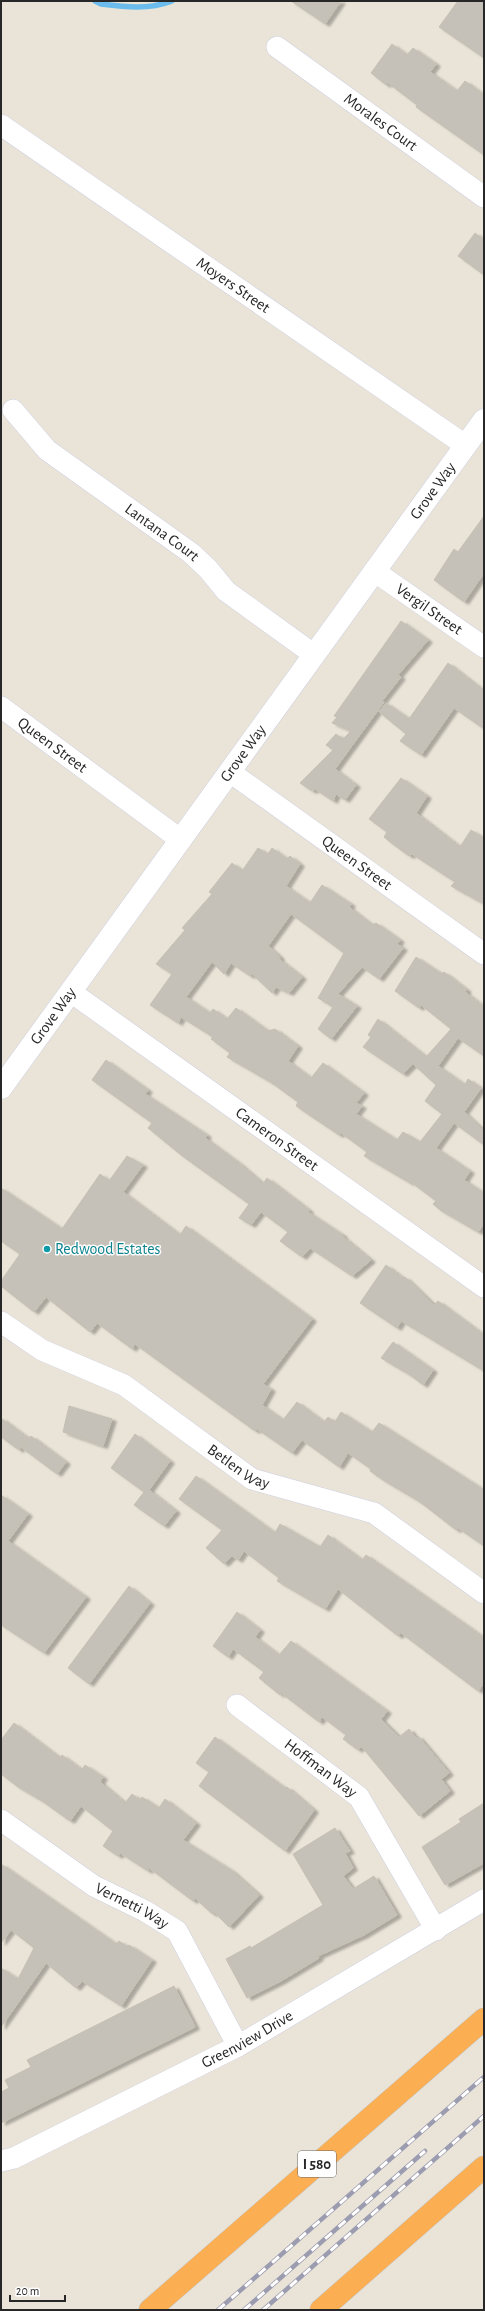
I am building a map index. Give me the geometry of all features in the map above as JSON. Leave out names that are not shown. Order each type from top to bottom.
[{"type":"highway","name":"I 580","points":[[150,2310],[484,2019]]},
{"type":"highway","points":[[321,2310],[484,2167]]},
{"type":"main road","name":"Grove Way","points":[[1,1088],[230,772],[313,654],[484,420]]},
{"type":"street","name":"Morales Court","points":[[277,47],[484,197]]},
{"type":"street","name":"Moyers Street","points":[[1,124],[465,445]]},
{"type":"street","name":"Lantana Court","points":[[13,410],[48,450],[191,553],[208,569],[226,591],[313,654]]},
{"type":"street","name":"Vergil Street","points":[[374,571],[484,647]]},
{"type":"street","name":"Queen Street","points":[[1,707],[181,840]]},
{"type":"street","name":"Queen Street","points":[[230,772],[484,954]]},
{"type":"street","name":"Cameron Street","points":[[70,992],[484,1287]]},
{"type":"street","name":"Betlen Way","points":[[1,1322],[42,1350],[124,1385],[252,1479],[374,1513],[484,1593]]},
{"type":"street","name":"Hoffman Way","points":[[237,1705],[359,1797],[436,1930]]},
{"type":"street","name":"Vernetti Way","points":[[1,1820],[94,1886],[145,1911],[178,1931],[238,2046]]},
{"type":"street","name":"Greenview Drive","points":[[1,2161],[14,2158],[238,2046],[436,1930],[484,1900]]},
{"type":"building","points":[[291,1],[341,1],[325,24]]},
{"type":"building","points":[[458,1],[484,1],[484,58],[439,27]]},
{"type":"building","points":[[392,44],[407,55],[413,48],[436,64],[430,72],[457,91],[465,81],[484,95],[484,155],[416,107],[417,105],[388,83],[386,85],[371,73]]},
{"type":"building","points":[[475,233],[484,240],[484,275],[458,256]]},
{"type":"building","points":[[484,516],[484,573],[464,602],[434,580],[454,549],[458,552]]},
{"type":"building","points":[[401,621],[428,640],[398,675],[401,677],[382,701],[384,702],[335,769],[356,785],[345,800],[336,794],[333,801],[315,789],[312,791],[300,783],[333,750],[326,745],[336,734],[343,739],[351,731],[332,723],[337,717],[334,716]]},
{"type":"building","points":[[448,663],[484,691],[484,729],[454,708],[421,755],[400,741],[406,734],[379,712],[386,703],[409,719]]},
{"type":"building","points":[[401,778],[427,796],[416,813],[460,847],[471,830],[484,838],[484,904],[451,886],[455,882],[412,854],[409,856],[390,842],[384,837],[387,832],[369,819]]},
{"type":"building","points":[[258,848],[268,854],[272,848],[287,859],[290,856],[300,864],[286,886],[310,903],[322,885],[351,904],[349,907],[372,925],[376,923],[400,940],[397,944],[403,948],[379,979],[362,967],[338,994],[357,1006],[331,1039],[318,1029],[333,1007],[318,998],[344,953],[291,914],[268,946],[280,957],[279,959],[302,977],[289,993],[276,987],[272,993],[252,974],[250,976],[231,963],[224,974],[212,962],[186,997],[210,1013],[213,1009],[227,1019],[236,1008],[268,1031],[275,1029],[298,1046],[288,1061],[311,1078],[323,1063],[364,1093],[356,1103],[362,1106],[356,1114],[397,1140],[403,1132],[420,1142],[442,1114],[425,1101],[436,1085],[413,1064],[403,1074],[363,1047],[371,1037],[368,1035],[378,1019],[426,1057],[451,1029],[421,1005],[419,1008],[395,991],[416,957],[442,974],[444,972],[467,990],[465,992],[484,1007],[484,1056],[458,1038],[438,1066],[465,1085],[468,1079],[481,1088],[464,1112],[484,1131],[484,1145],[454,1123],[436,1148],[470,1171],[464,1180],[484,1193],[484,1223],[478,1232],[440,1210],[433,1204],[436,1201],[411,1182],[410,1183],[364,1156],[367,1152],[341,1133],[339,1135],[296,1106],[298,1102],[272,1083],[227,1057],[230,1053],[211,1039],[213,1037],[181,1017],[178,1023],[150,1005],[172,974],[156,964],[185,930],[182,928],[212,894],[209,892],[232,863],[242,871]]},
{"type":"building","points":[[106,1060],[148,1090],[145,1094],[207,1135],[205,1138],[239,1163],[263,1184],[267,1178],[309,1210],[308,1212],[343,1235],[342,1236],[371,1260],[352,1276],[310,1248],[302,1257],[280,1241],[288,1232],[261,1212],[251,1225],[239,1218],[249,1204],[181,1155],[148,1128],[152,1123],[92,1080]]},
{"type":"building","points":[[127,1156],[143,1165],[123,1192],[180,1235],[186,1226],[312,1319],[263,1384],[271,1389],[262,1405],[283,1420],[297,1402],[324,1422],[328,1417],[335,1422],[341,1412],[372,1432],[379,1423],[484,1490],[484,1546],[458,1528],[456,1530],[420,1502],[383,1480],[370,1471],[371,1469],[348,1453],[339,1467],[302,1440],[292,1453],[257,1429],[255,1431],[135,1344],[132,1349],[97,1323],[90,1332],[46,1297],[34,1312],[1,1286],[1,1281],[20,1254],[1,1241],[1,1188],[62,1229],[100,1174],[109,1181]]},
{"type":"building","points":[[386,1265],[403,1278],[405,1277],[434,1305],[438,1301],[484,1335],[484,1371],[401,1321],[397,1328],[360,1303]]},
{"type":"building","points":[[393,1342],[433,1370],[423,1385],[410,1375],[381,1358]]},
{"type":"building","points":[[69,1406],[112,1419],[103,1446],[63,1432]]},
{"type":"building","points":[[1,1418],[28,1438],[19,1450],[1,1437]]},
{"type":"building","points":[[135,1434],[170,1461],[149,1490],[176,1511],[164,1526],[134,1505],[144,1492],[111,1468]]},
{"type":"building","points":[[31,1436],[66,1462],[57,1474],[22,1448]]},
{"type":"building","points":[[196,1476],[275,1533],[280,1524],[320,1547],[328,1535],[362,1560],[366,1555],[484,1638],[484,1682],[478,1691],[401,1633],[398,1636],[338,1589],[325,1609],[277,1581],[279,1578],[244,1551],[238,1560],[232,1556],[224,1564],[206,1548],[222,1530],[179,1499]]},
{"type":"building","points":[[1,1495],[28,1514],[8,1541],[86,1597],[44,1653],[1,1625]]},
{"type":"building","points":[[129,1586],[150,1603],[89,1684],[68,1668]]},
{"type":"building","points":[[237,1612],[260,1630],[255,1637],[279,1655],[291,1641],[387,1711],[381,1719],[399,1737],[409,1729],[416,1738],[418,1736],[449,1773],[441,1779],[450,1791],[419,1816],[361,1746],[358,1750],[343,1739],[346,1735],[322,1717],[319,1722],[281,1693],[280,1695],[259,1678],[264,1672],[233,1649],[228,1657],[213,1646]]},
{"type":"building","points":[[14,1723],[60,1758],[62,1755],[82,1770],[85,1765],[103,1777],[100,1782],[125,1803],[132,1794],[140,1800],[142,1797],[159,1808],[165,1799],[196,1823],[183,1840],[231,1870],[259,1895],[229,1927],[214,1912],[212,1914],[195,1898],[193,1901],[149,1868],[148,1871],[120,1853],[118,1856],[103,1846],[113,1831],[81,1806],[70,1821],[42,1801],[18,1787],[1,1774],[1,1740]]},
{"type":"building","points":[[215,1737],[286,1789],[287,1787],[314,1810],[285,1851],[199,1786],[209,1772],[196,1763]]},
{"type":"building","points":[[484,1803],[484,1863],[445,1885],[422,1847],[461,1822],[459,1819]]},
{"type":"building","points":[[335,1828],[350,1851],[345,1853],[353,1868],[343,1876],[353,1889],[374,1876],[397,1915],[364,1935],[318,1956],[319,1958],[281,1981],[247,1998],[226,1959],[250,1946],[251,1948],[323,1905],[293,1854]]},
{"type":"building","points":[[1,1864],[116,1944],[119,1941],[128,1947],[129,1945],[152,1960],[121,2006],[82,1981],[76,1988],[46,1963],[1,2027],[1,1968],[18,1979],[34,1948],[11,1930],[1,1943]]},
{"type":"building","points":[[174,1986],[195,2027],[1,2123],[1,2092],[9,2088],[5,2080],[31,2067],[27,2060]]},
{"type":"waterway","points":[[95,1],[101,4],[137,7],[155,6],[172,1]]},
{"type":"railway","points":[[218,2310],[484,2077]]},
{"type":"railway","points":[[263,2310],[484,2116]]},
{"type":"railway","points":[[244,2310],[425,2151]]},
{"type":"place","name":"Redwood Estates","points":[[47,1249]]}]
